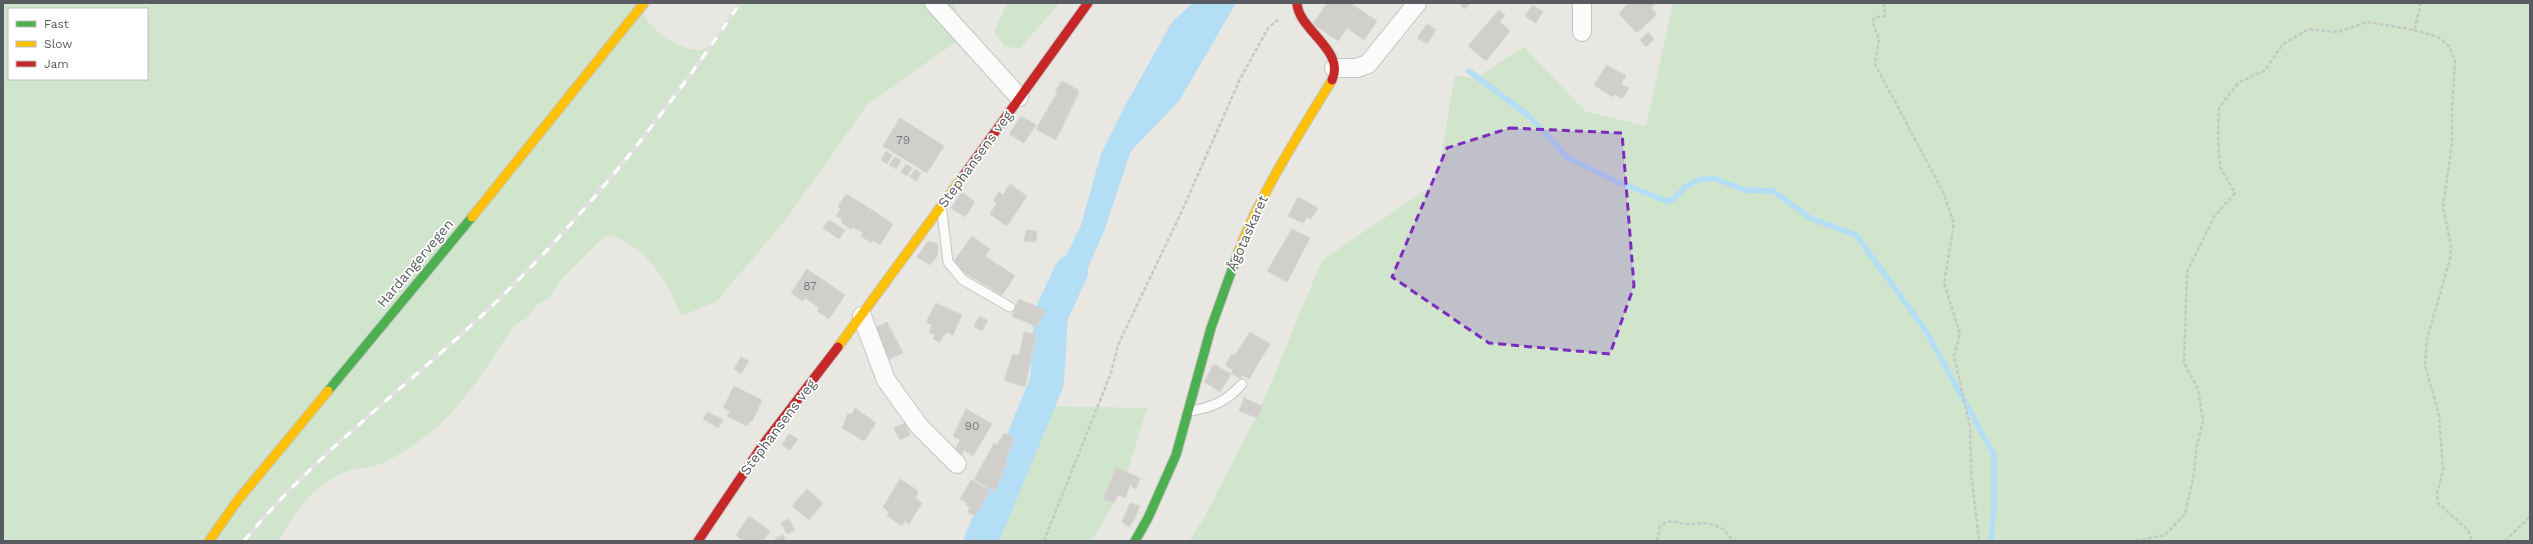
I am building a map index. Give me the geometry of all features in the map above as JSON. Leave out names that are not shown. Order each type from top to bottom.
[{"type":"street","name":"Hardangervegen","points":[[208,541],[238,500],[548,125],[644,3]]},
{"type":"street","points":[[934,3],[1019,97]]},
{"type":"street","name":"Stephansens veg","points":[[698,541],[762,446],[862,316],[1088,3]]},
{"type":"street","points":[[1297,4],[1298,14],[1328,50],[1334,68],[1356,68],[1368,64],[1417,3]]},
{"type":"street","points":[[1582,3],[1582,32]]},
{"type":"street","name":"Ågotaskaret","points":[[1135,541],[1148,518],[1176,455],[1211,328],[1248,226],[1277,171],[1329,87],[1334,68]]},
{"type":"street","points":[[862,316],[886,380],[919,426],[958,464]]},
{"type":"lane","points":[[942,206],[943,235],[948,262],[963,280],[987,296],[1010,307]]},
{"type":"lane","points":[[1189,411],[1218,404],[1233,394],[1242,384]]},
{"type":"lane","points":[[706,528],[708,541]]},
{"type":"path","points":[[1884,3],[1885,16],[1875,17],[1872,20],[1879,39],[1875,64],[1943,192],[1954,223],[1944,283],[1952,302],[1960,334],[1954,356],[1970,426],[1971,472],[1979,541]]},
{"type":"path","points":[[2414,30],[2421,3]]},
{"type":"path","points":[[1044,541],[1111,373],[1118,345],[1181,213],[1240,79],[1268,28],[1297,4]]},
{"type":"path","points":[[2136,541],[2164,535],[2185,514],[2194,474],[2196,450],[2203,421],[2198,389],[2184,364],[2187,272],[2214,217],[2235,193],[2220,167],[2218,138],[2220,108],[2238,83],[2265,70],[2282,44],[2309,29],[2338,32],[2367,22],[2414,30],[2438,37],[2449,46],[2455,61],[2452,144],[2443,207],[2452,246],[2450,259],[2427,339],[2425,365],[2439,415],[2443,470],[2437,494],[2438,503],[2468,530],[2472,541]]},
{"type":"path","points":[[2506,541],[2530,516]]},
{"type":"path","points":[[1657,541],[1660,526],[1666,521],[1677,521],[1687,524],[1693,522],[1709,523],[1722,528],[1731,540],[1737,541]]},
{"type":"highlighted area","points":[[1510,128],[1622,133],[1634,286],[1610,354],[1489,343],[1392,277],[1447,148]]},
{"type":"green space","points":[[3,3],[648,3],[643,14],[653,27],[669,40],[678,45],[696,50],[706,48],[718,39],[724,31],[736,3],[954,3],[967,39],[964,36],[867,105],[787,218],[716,302],[681,316],[662,277],[643,254],[620,239],[606,235],[560,281],[548,299],[539,303],[527,317],[512,328],[496,354],[475,383],[453,411],[442,422],[411,447],[388,461],[372,467],[348,471],[334,477],[324,484],[306,500],[298,510],[279,541],[3,541]]},
{"type":"green space","points":[[1007,3],[1060,3],[1020,48],[1005,47],[994,32]]},
{"type":"green space","points":[[1673,3],[2530,3],[2530,541],[1189,541],[1204,518],[1261,407],[1322,260],[1436,183],[1455,76],[1475,78],[1524,47],[1585,111],[1646,126]]},
{"type":"green space","points":[[1037,406],[1147,408],[1122,490],[1091,541],[981,541]]},
{"type":"water","points":[[1193,3],[1236,3],[1179,101],[1131,151],[1104,231],[1074,300],[1051,315],[1052,293],[1059,270],[1081,225],[1101,154],[1125,106],[1172,22]]},
{"type":"building","points":[[1327,3],[1350,3],[1377,21],[1364,40],[1347,28],[1338,41],[1313,24]]},
{"type":"building","points":[[1458,3],[1470,3],[1465,9]]},
{"type":"building","points":[[1628,3],[1656,3],[1651,8],[1657,14],[1637,33],[1619,14]]},
{"type":"building","points":[[1533,5],[1543,12],[1536,23],[1525,16]]},
{"type":"building","points":[[1499,10],[1505,15],[1500,22],[1510,31],[1486,61],[1468,46]]},
{"type":"building","points":[[1427,24],[1436,30],[1427,44],[1417,38]]},
{"type":"building","points":[[1648,32],[1654,39],[1646,47],[1640,40]]},
{"type":"building","points":[[1607,65],[1626,76],[1621,84],[1629,88],[1622,99],[1615,94],[1613,97],[1594,85]]},
{"type":"building","points":[[1062,81],[1078,90],[1078,94],[1056,140],[1036,129],[1057,93],[1055,92]]},
{"type":"building","points":[[1021,116],[1036,125],[1024,143],[1009,134]]},
{"type":"building","points":[[900,118],[944,146],[927,173],[883,146]]},
{"type":"building","points":[[886,151],[892,155],[887,164],[881,160]]},
{"type":"building","points":[[895,157],[901,160],[896,169],[889,165]]},
{"type":"building","points":[[906,164],[912,168],[907,176],[901,172]]},
{"type":"building","points":[[915,169],[921,173],[916,181],[910,177]]},
{"type":"building","points":[[1010,184],[1027,196],[1007,226],[990,214],[997,203],[993,201],[999,192],[1003,195]]},
{"type":"building","points":[[962,192],[975,202],[965,217],[951,208]]},
{"type":"building","points":[[846,194],[872,210],[858,230],[853,227],[851,230],[841,222],[843,220],[836,216],[841,209],[838,206]]},
{"type":"building","points":[[1298,197],[1318,208],[1311,219],[1307,217],[1303,223],[1288,216]]},
{"type":"building","points":[[872,210],[893,224],[880,245],[873,240],[871,243],[861,236],[863,233],[858,230]]},
{"type":"building","points":[[829,220],[845,230],[839,239],[823,228]]},
{"type":"building","points":[[1292,229],[1310,238],[1287,282],[1267,271]]},
{"type":"building","points":[[1026,230],[1037,231],[1036,242],[1024,241]]},
{"type":"building","points":[[972,236],[990,249],[985,256],[1015,276],[1002,295],[960,270],[954,261]]},
{"type":"building","points":[[928,241],[938,244],[937,256],[930,265],[917,257]]},
{"type":"building","points":[[807,269],[826,282],[814,304],[805,298],[803,301],[791,293]]},
{"type":"building","points":[[826,282],[845,295],[829,319],[817,311],[819,308],[814,304]]},
{"type":"building","points":[[1019,299],[1045,310],[1037,327],[1012,316]]},
{"type":"building","points":[[936,303],[962,315],[953,335],[947,332],[939,342],[933,339],[935,335],[929,332],[932,325],[926,322]]},
{"type":"building","points":[[980,316],[988,321],[982,331],[974,326]]},
{"type":"building","points":[[887,322],[903,353],[889,359],[875,328]]},
{"type":"building","points":[[1024,332],[1036,335],[1025,387],[1004,380],[1013,354],[1019,356]]},
{"type":"building","points":[[1250,332],[1270,344],[1249,379],[1242,375],[1240,379],[1231,373],[1233,370],[1225,365],[1232,354],[1235,355]]},
{"type":"building","points":[[741,357],[749,361],[741,374],[734,369]]},
{"type":"building","points":[[1214,364],[1222,369],[1211,386],[1204,382]]},
{"type":"building","points":[[1222,369],[1231,374],[1220,392],[1211,386]]},
{"type":"building","points":[[734,386],[762,400],[752,422],[750,421],[747,426],[727,416],[730,411],[723,408]]},
{"type":"building","points":[[1245,396],[1246,399],[1262,406],[1257,418],[1239,411]]},
{"type":"building","points":[[855,408],[876,423],[864,441],[842,428],[848,413],[851,415]]},
{"type":"building","points":[[966,409],[992,424],[973,456],[964,450],[962,454],[955,450],[960,440],[953,436]]},
{"type":"building","points":[[708,412],[723,420],[718,428],[703,419]]},
{"type":"building","points":[[905,423],[910,435],[900,440],[894,428]]},
{"type":"building","points":[[1004,433],[1014,438],[1005,462],[1007,463],[995,491],[974,480],[994,443],[997,445]]},
{"type":"building","points":[[789,434],[798,439],[790,450],[782,445]]},
{"type":"building","points":[[1116,468],[1140,478],[1136,489],[1131,486],[1131,483],[1125,498],[1118,495],[1114,503],[1103,499]]},
{"type":"building","points":[[900,479],[917,490],[918,493],[915,498],[922,503],[909,524],[905,521],[902,526],[887,516],[889,512],[883,507]]},
{"type":"building","points":[[971,480],[990,491],[975,516],[968,512],[970,508],[966,505],[967,503],[960,499]]},
{"type":"building","points":[[807,489],[823,503],[809,520],[792,506]]},
{"type":"building","points":[[1130,503],[1140,506],[1129,527],[1122,522]]},
{"type":"building","points":[[749,516],[770,531],[763,541],[743,541],[736,535]]},
{"type":"building","points":[[789,519],[795,530],[787,534],[781,523]]},
{"type":"building","points":[[783,535],[786,541],[776,541],[775,538]]},
{"type":"waterway","points":[[1469,71],[1528,115],[1568,158],[1620,183],[1667,201],[1674,199],[1685,187],[1698,180],[1714,178],[1744,190],[1773,191],[1810,218],[1856,235],[1926,331],[1994,455],[1994,508],[1991,541]]},
{"type":"waterway","points":[[981,541],[1047,382],[1051,315],[1071,272]]},
{"type":"railway","points":[[244,541],[302,477],[466,330],[498,300],[565,231],[627,158],[685,82],[740,3]]},
{"type":"traffic: fast","points":[[328,391],[472,217]]},
{"type":"traffic: fast","points":[[1135,541],[1148,518],[1176,455],[1211,328],[1238,253]]},
{"type":"traffic: slow","points":[[472,217],[644,3]]},
{"type":"traffic: slow","points":[[1238,253],[1247,230],[1269,186],[1293,143],[1332,80]]},
{"type":"traffic: slow","points":[[838,347],[964,175]]},
{"type":"traffic: slow","points":[[209,541],[238,500],[328,391]]},
{"type":"traffic: jam","points":[[964,175],[1088,3]]},
{"type":"traffic: jam","points":[[1297,3],[1299,13],[1333,59],[1335,69],[1332,80]]},
{"type":"traffic: jam","points":[[698,541],[762,446],[838,347]]}]
